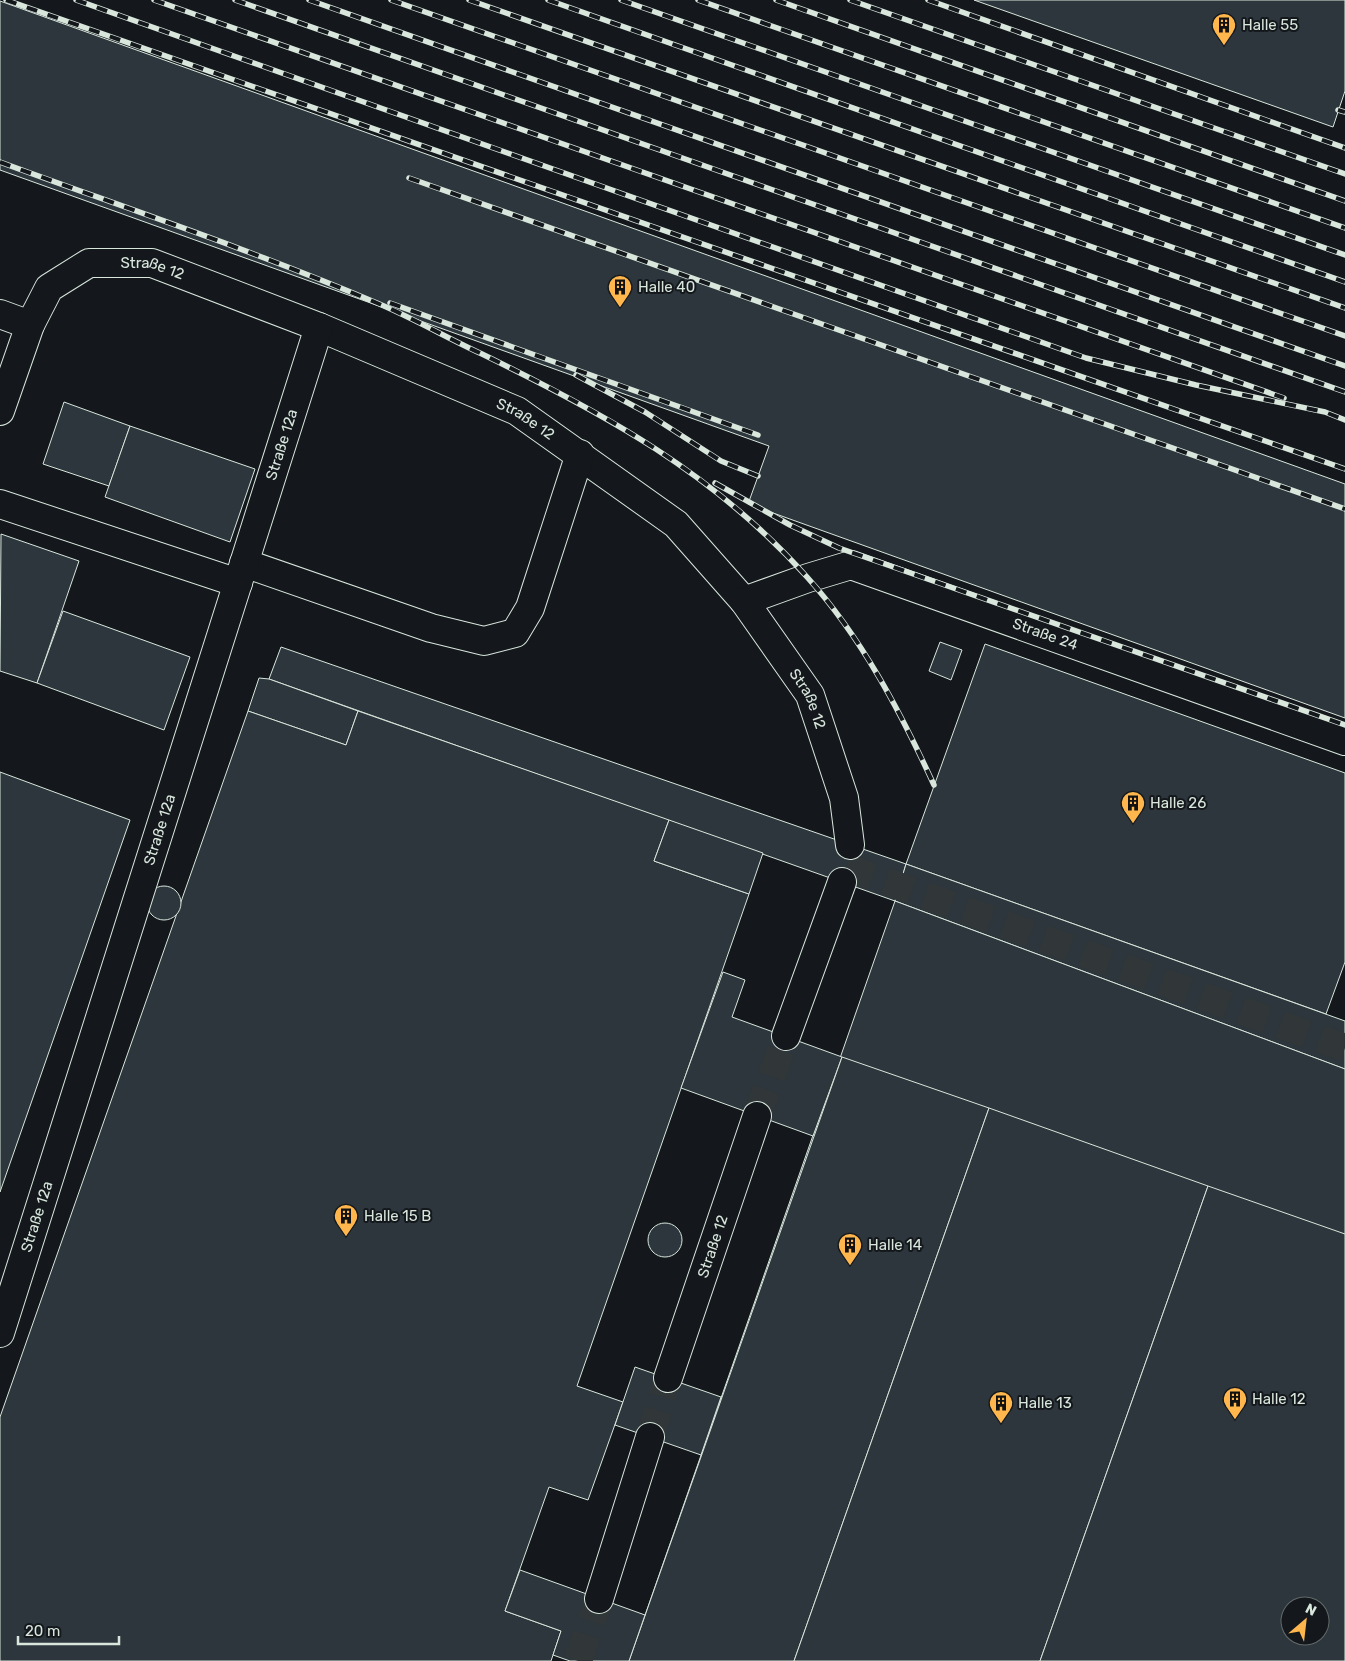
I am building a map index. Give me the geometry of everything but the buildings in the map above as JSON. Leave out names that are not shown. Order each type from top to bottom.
[{"type":"street","name":"Straße 12","points":[[0,411],[30,325],[49,288],[89,263],[152,263],[319,327],[517,411],[676,524],[744,601],[810,695],[844,798],[850,845]]},
{"type":"street","points":[[0,314],[30,325]]},
{"type":"street","name":"Straße 12a","points":[[0,1332],[319,327]]},
{"type":"street","points":[[0,504],[431,628],[484,641],[515,633],[530,608],[580,454]]},
{"type":"street","name":"Straße 24","points":[[744,601],[851,565],[1345,740]]},
{"type":"street","points":[[786,1036],[842,882]]},
{"type":"street","name":"Straße 12","points":[[668,1378],[757,1116]]},
{"type":"street","points":[[599,1599],[650,1437]]},
{"type":"tunnel","points":[[846,867],[1345,1048]]},
{"type":"tunnel","points":[[757,1116],[786,1036]]},
{"type":"tunnel","points":[[650,1437],[668,1378]]},
{"type":"tunnel","points":[[578,1661],[599,1599]]},
{"type":"railway","points":[[6,0],[1345,469]]},
{"type":"railway","points":[[76,0],[1086,358],[1196,385],[1325,412],[1345,420]]},
{"type":"railway","points":[[154,0],[1284,398]]},
{"type":"railway","points":[[235,0],[1345,392]]},
{"type":"railway","points":[[309,0],[1345,366]]},
{"type":"railway","points":[[391,0],[1345,336]]},
{"type":"railway","points":[[469,0],[1345,308]]},
{"type":"railway","points":[[548,0],[1345,282]]},
{"type":"railway","points":[[621,0],[1345,255]]},
{"type":"railway","points":[[698,0],[1345,228]]},
{"type":"railway","points":[[776,0],[1345,201]]},
{"type":"railway","points":[[850,0],[1345,174]]},
{"type":"railway","points":[[928,0],[1345,148]]},
{"type":"railway","points":[[1338,110],[1345,112]]},
{"type":"railway","points":[[0,162],[237,248],[390,309],[572,400],[656,449],[734,507],[771,540],[827,600],[878,676],[908,730],[934,785]]},
{"type":"railway","points":[[409,178],[1345,509]]},
{"type":"railway","points":[[390,303],[758,435]]},
{"type":"railway","points":[[576,375],[645,412],[721,461],[758,476]]},
{"type":"railway","points":[[715,483],[790,525],[839,548],[1345,725]]},
{"type":"place","name":"Halle 55","points":[[1224,46]]},
{"type":"place","name":"Halle 40","points":[[620,308]]},
{"type":"place","name":"Halle 26","points":[[1133,824]]},
{"type":"place","name":"Halle 15 B","points":[[346,1237]]},
{"type":"place","name":"Halle 14","points":[[850,1266]]},
{"type":"place","name":"Halle 12","points":[[1235,1420]]},
{"type":"place","name":"Halle 13","points":[[1001,1424]]}]
